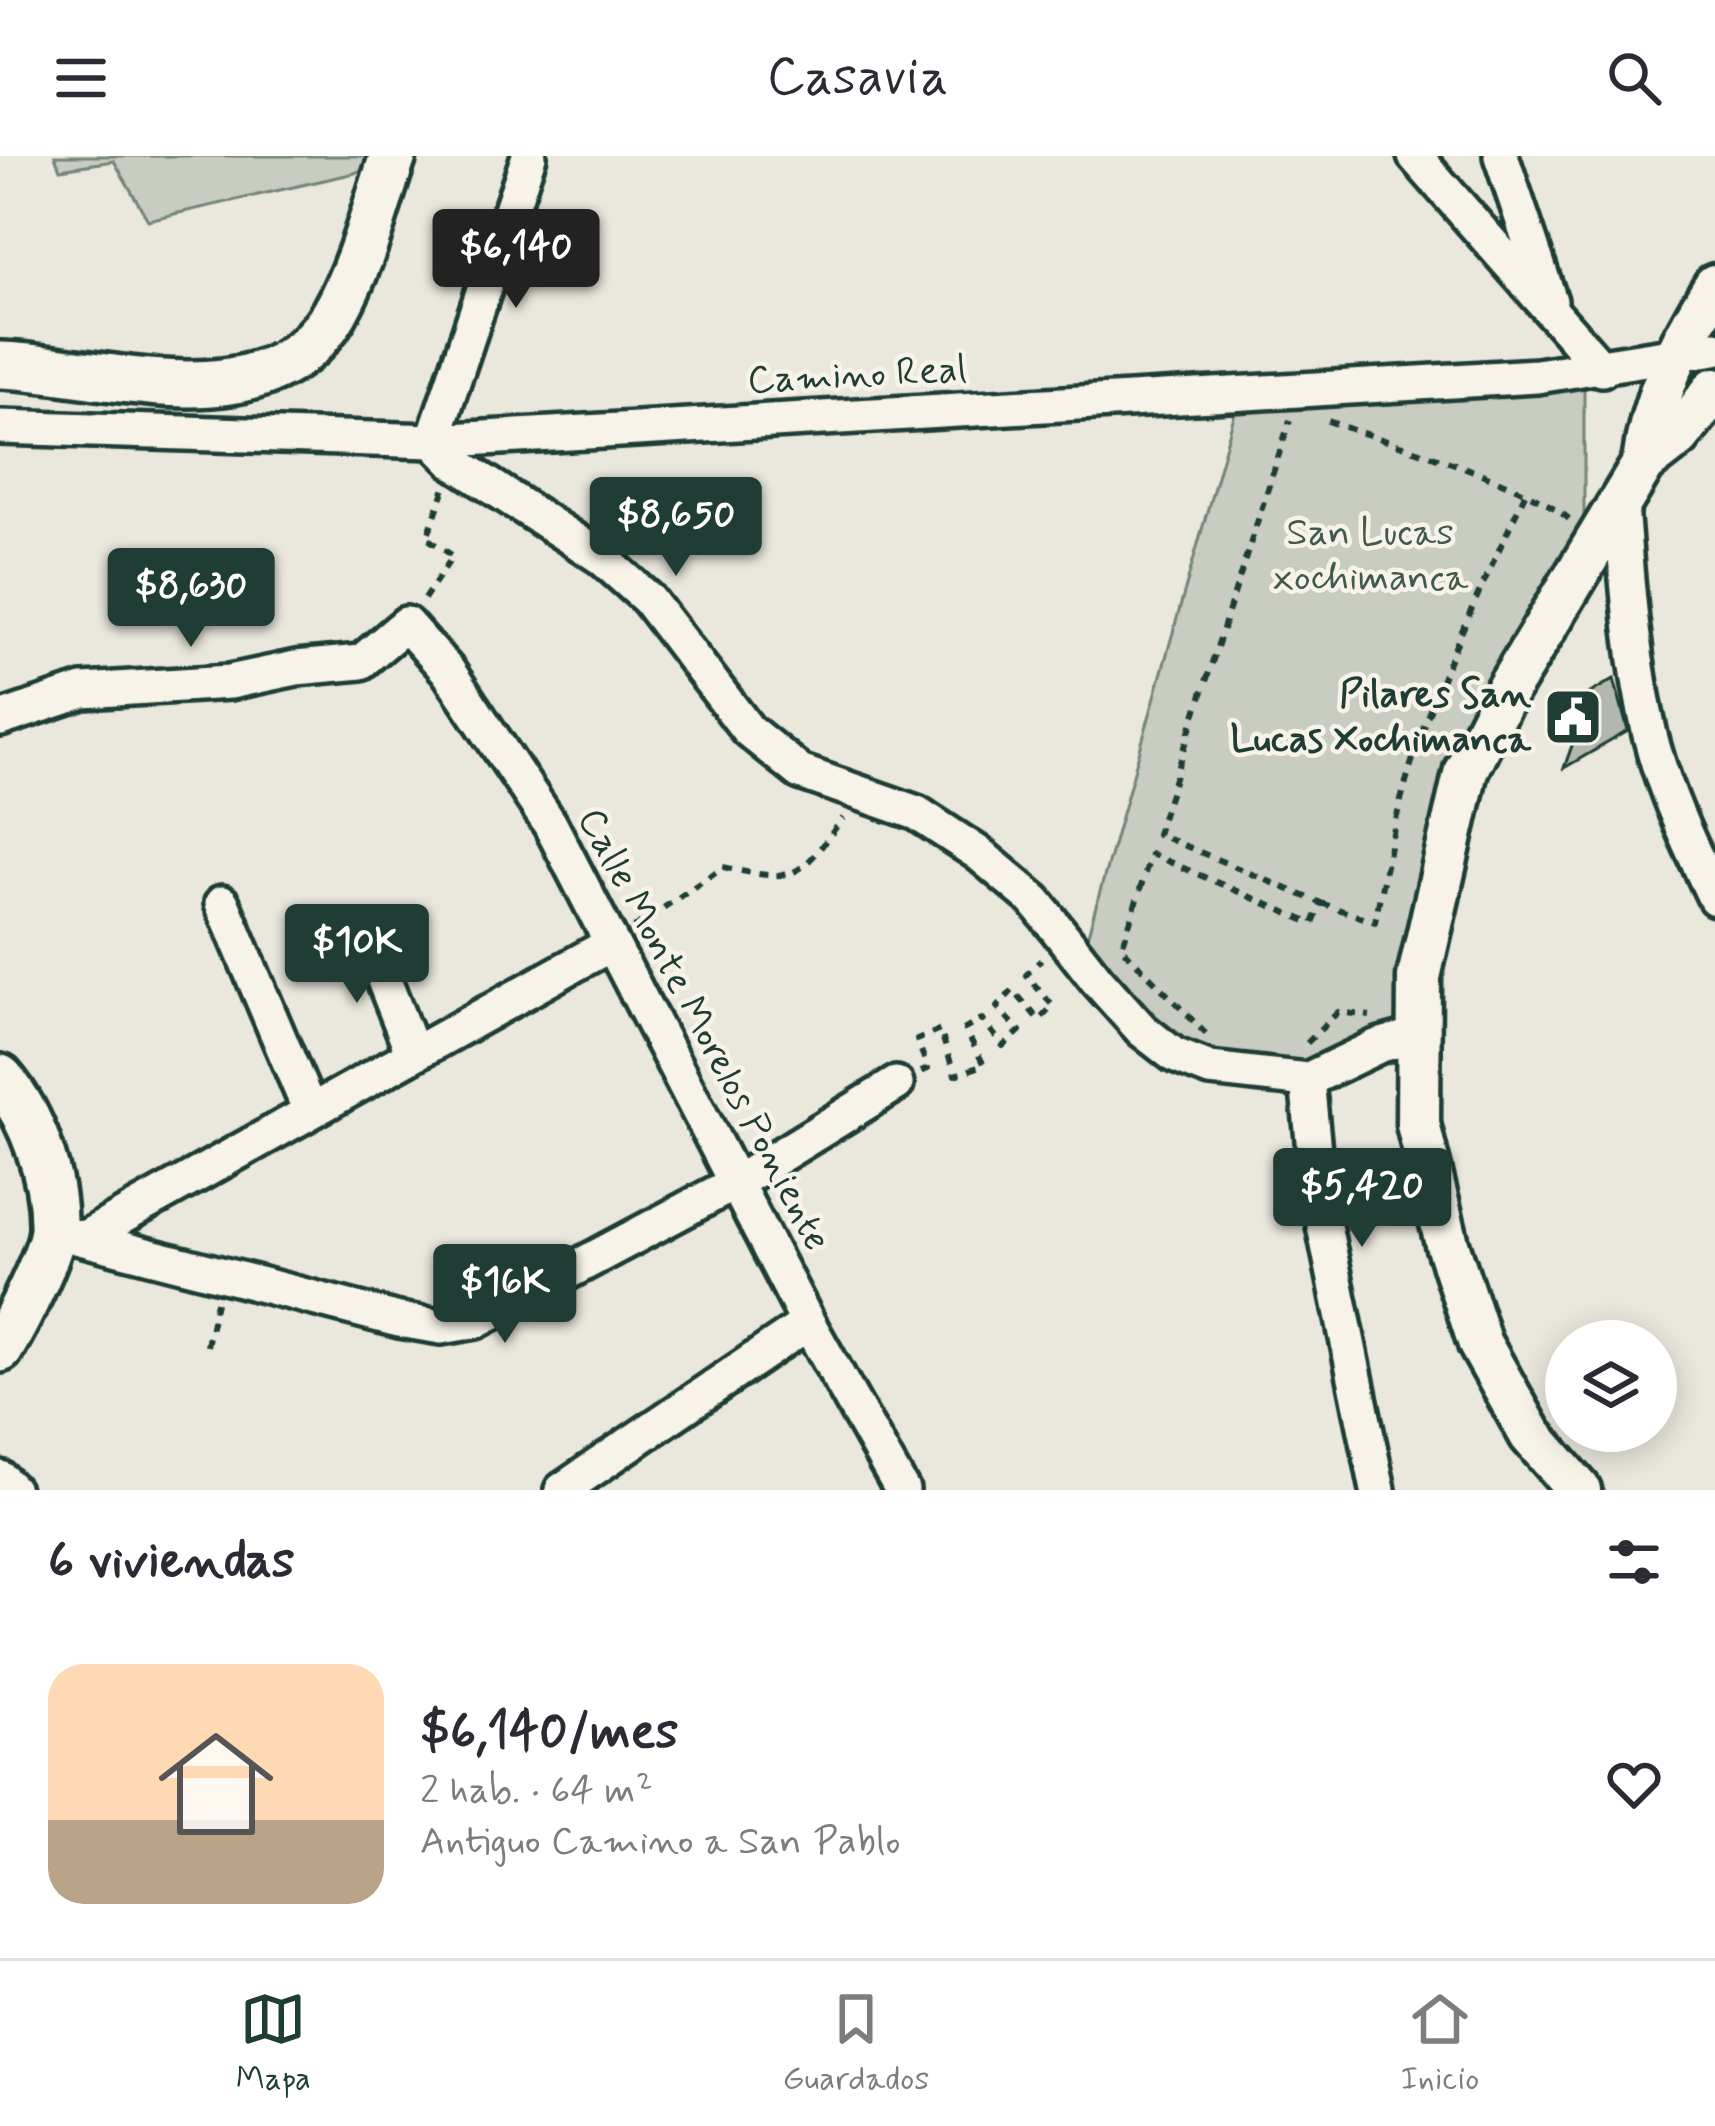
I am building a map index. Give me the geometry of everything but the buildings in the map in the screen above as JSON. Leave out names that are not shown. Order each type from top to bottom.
[{"type":"main road","points":[[0,365],[199,386],[282,368],[332,317],[356,268],[393,156]]},
{"type":"main road","points":[[0,1078],[26,1115],[70,1234],[0,1349]]},
{"type":"street","points":[[529,156],[443,452],[602,558],[648,599],[748,730],[800,772],[917,813],[978,853],[1035,902],[1142,1030],[1174,1054],[1210,1069],[1305,1064],[1397,1041]]},
{"type":"street","points":[[1415,156],[1603,369]]},
{"type":"street","points":[[1501,156],[1556,320]]},
{"type":"street","points":[[1579,1490],[1531,1435],[1480,1344],[1447,1244],[1397,1041],[1419,977],[1466,770],[1504,695],[1643,464],[1649,422],[1695,350],[1715,286]]},
{"type":"street","name":"Camino Real","points":[[0,428],[443,452],[1603,369],[1695,350]]},
{"type":"street","points":[[1643,464],[1679,436],[1715,389]]},
{"type":"street","points":[[1621,505],[1630,620],[1651,737],[1701,836],[1715,898]]},
{"type":"street","points":[[0,719],[83,692],[230,682],[296,668],[362,662],[406,624]]},
{"type":"street","name":"Calle Monte Morelos Poniente","points":[[406,624],[448,670],[533,796],[808,1323],[902,1490]]},
{"type":"street","points":[[222,903],[310,1112]]},
{"type":"street","points":[[365,932],[413,1054]]},
{"type":"street","points":[[70,1234],[310,1112],[611,944]]},
{"type":"street","points":[[1305,1064],[1318,1201],[1378,1490]]},
{"type":"street","points":[[70,1234],[399,1320],[441,1327],[476,1321],[737,1182],[896,1084]]},
{"type":"street","points":[[562,1490],[808,1323]]},
{"type":"street","points":[[0,1478],[12,1490]]},
{"type":"path","points":[[1293,409],[1156,834],[1321,903],[1375,922],[1398,810],[1427,722],[1469,614],[1526,494]]},
{"type":"path","points":[[1315,416],[1526,494],[1558,509],[1594,544]]},
{"type":"path","points":[[406,624],[453,556],[427,538],[443,452]]},
{"type":"path","points":[[611,944],[723,867],[774,878],[804,870],[863,791]]},
{"type":"path","points":[[1226,1037],[1206,1034],[1122,948],[1151,854],[1313,924],[1321,903]]},
{"type":"path","points":[[896,1084],[928,1069],[917,1040],[940,1030],[955,1076],[984,1065],[965,1029],[982,1019],[1003,1046],[1020,1031],[997,1007],[1013,990],[1039,1020],[1053,1006],[1027,975],[1043,959],[1066,982],[1088,965]]},
{"type":"path","points":[[1305,1064],[1338,1012],[1372,1016],[1397,1041]]},
{"type":"path","points":[[207,1346],[221,1276]]},
{"type":"green space","points":[[55,156],[375,156],[373,163],[355,173],[148,220],[114,161],[60,169]]},
{"type":"green space","name":"San Lucas xochimanca","points":[[1584,368],[1584,531],[1488,684],[1437,794],[1399,990],[1399,1028],[1306,1065],[1203,1061],[1145,1019],[1085,945],[1241,391]]},
{"type":"place","name":"Pilares San Lucas Xochimanca","points":[[1573,717]]}]
